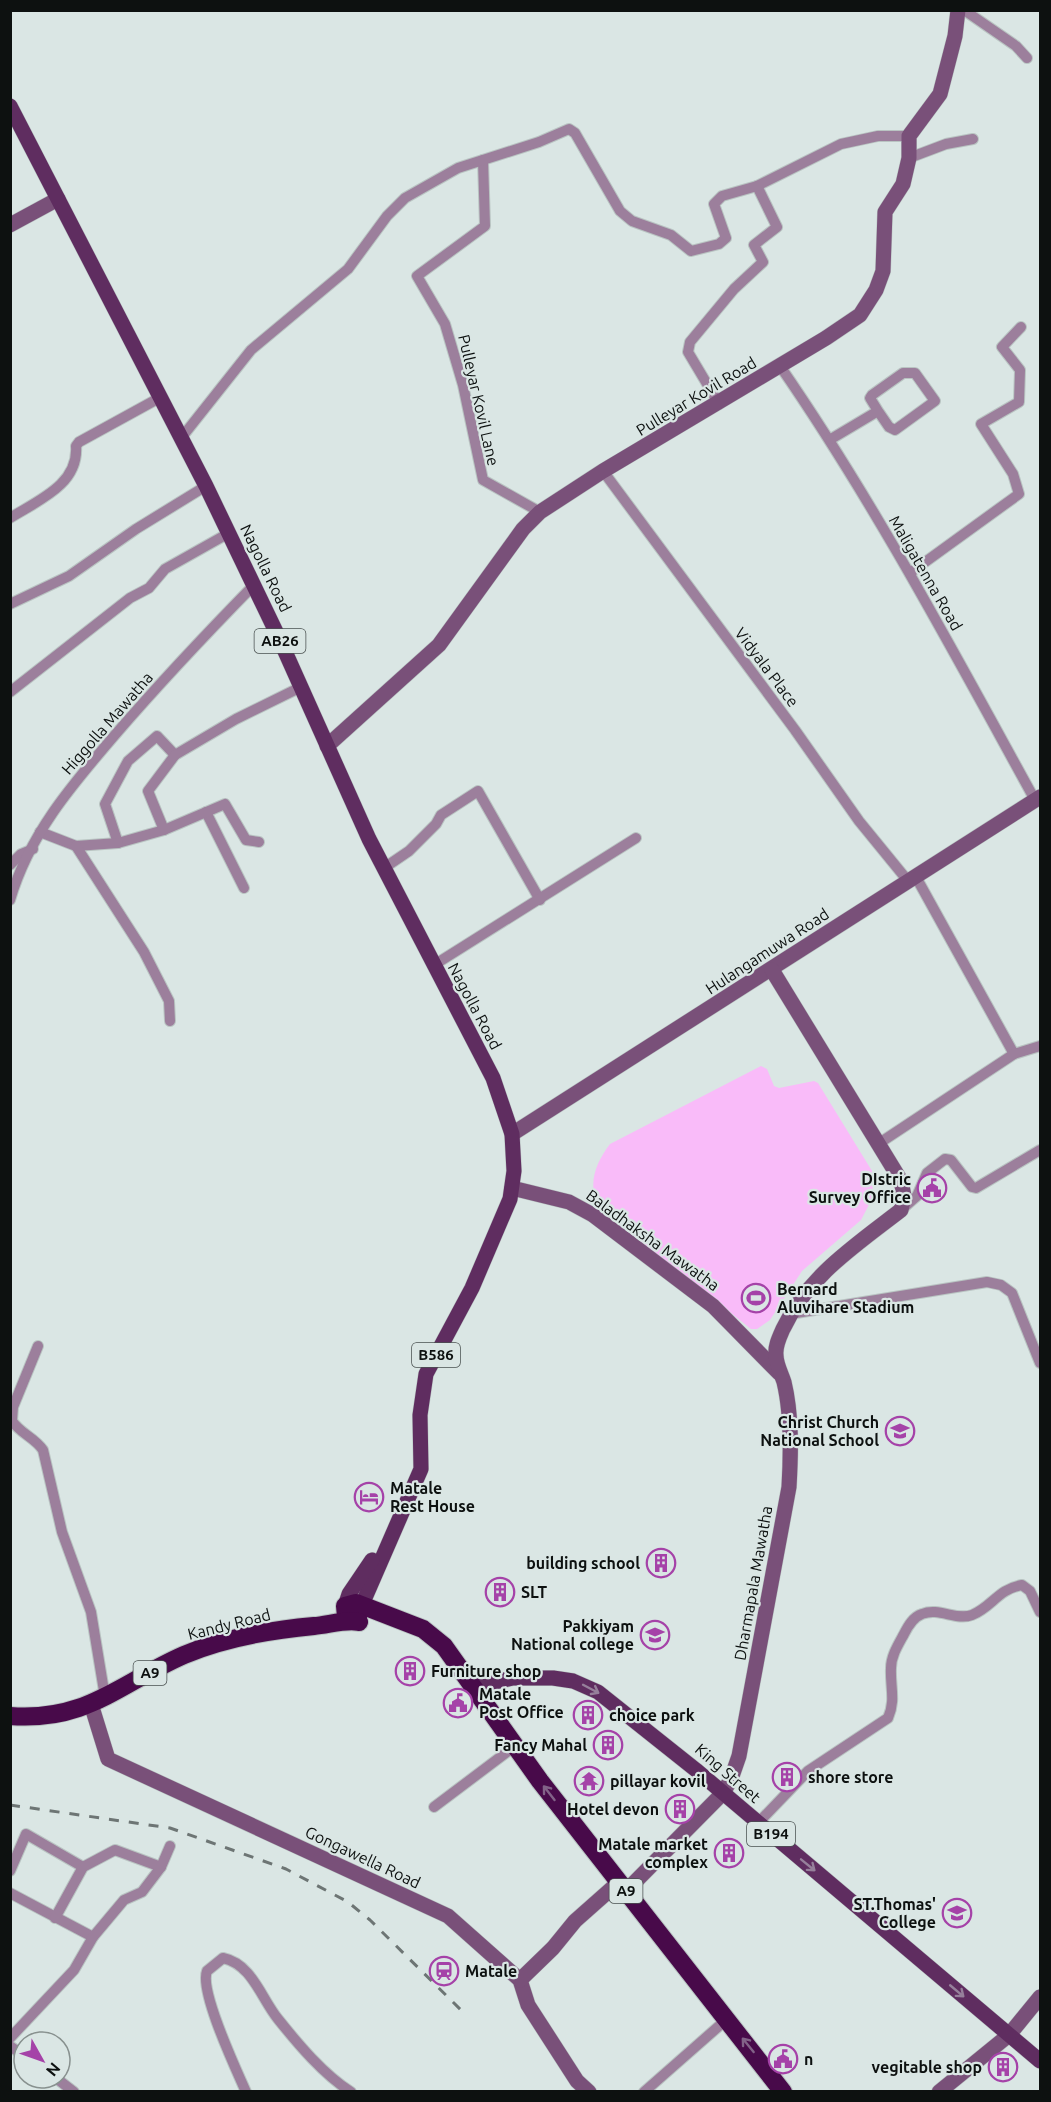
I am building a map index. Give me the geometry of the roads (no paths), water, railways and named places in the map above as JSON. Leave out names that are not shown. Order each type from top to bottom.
[{"type":"highway","name":"Kandy Road","points":[[10,1716],[55,1716],[98,1701],[164,1665],[205,1647],[292,1629],[353,1611],[394,1619],[423,1629],[437,1639],[473,1687]]},
{"type":"highway","name":"A9","points":[[473,1687],[622,1886],[783,2091]]},
{"type":"main road","name":"Nagolla Road","points":[[10,106],[182,437],[254,585],[384,867],[493,1078],[512,1134],[514,1155],[512,1188]]},
{"type":"main road","name":"B586","points":[[353,1611],[394,1531],[421,1469],[420,1415],[426,1374],[492,1246],[512,1188]]},
{"type":"main road","name":"King Street","points":[[473,1687],[513,1678],[543,1677],[573,1681],[588,1686],[644,1726],[1041,2061]]},
{"type":"street","points":[[182,437],[251,350],[348,269],[387,216],[405,198],[458,168],[569,129],[574,133],[620,211],[632,221],[670,235],[691,251],[719,244],[726,238],[714,204],[722,196],[757,186],[841,144],[878,136],[909,136],[940,94],[955,36],[958,10]]},
{"type":"street","points":[[964,10],[1016,46],[1027,58]]},
{"type":"street","name":"Pulleyar Kovil Road","points":[[327,746],[439,645],[523,529],[540,512],[603,471],[719,404],[860,315],[883,271],[885,212],[903,184],[909,158],[909,136]]},
{"type":"street","points":[[909,158],[946,144],[973,139]]},
{"type":"street","name":"Pulleyar Kovil Lane","points":[[483,160],[485,226],[417,276],[446,324],[463,386],[483,480],[540,512]]},
{"type":"street","points":[[719,404],[688,352],[690,342],[734,290],[763,262],[754,245],[777,227],[757,186]]},
{"type":"street","points":[[10,225],[58,199]]},
{"type":"street","points":[[910,573],[1019,494],[1013,474],[981,424],[1018,402],[1020,370],[1002,347],[1021,327]]},
{"type":"street","name":"Maligatenna Road","points":[[780,366],[831,439],[1038,799]]},
{"type":"street","points":[[910,371],[915,373],[935,401],[895,430],[889,427],[878,411],[870,398],[872,395],[910,371]]},
{"type":"street","points":[[10,518],[64,482],[73,472],[77,459],[76,446],[79,442],[161,397]]},
{"type":"street","points":[[831,439],[878,411]]},
{"type":"street","name":"Vidyala Place","points":[[603,471],[795,730],[859,821],[912,879],[1014,1054]]},
{"type":"street","points":[[10,604],[69,576],[136,529],[206,486]]},
{"type":"street","points":[[10,692],[130,598],[149,588],[165,569],[229,533]]},
{"type":"street","name":"Higgolla Mawatha","points":[[10,900],[16,881],[50,813],[147,697],[254,585]]},
{"type":"street","points":[[164,830],[148,790],[175,755],[236,719],[301,687]]},
{"type":"street","points":[[118,843],[105,804],[128,760],[157,736],[175,755]]},
{"type":"street","points":[[384,867],[409,851],[436,824],[441,815],[478,791],[540,900]]},
{"type":"street","name":"Hulangamuwa Road","points":[[512,1134],[1038,799]]},
{"type":"street","points":[[40,832],[76,846],[118,843],[164,830],[225,804],[246,840],[259,842]]},
{"type":"street","points":[[206,812],[244,888]]},
{"type":"street","points":[[434,965],[636,838]]},
{"type":"street","points":[[76,846],[144,952],[169,1001],[170,1021]]},
{"type":"street","points":[[10,865],[21,854],[33,849]]},
{"type":"street","points":[[771,970],[901,1181],[904,1196],[901,1210]]},
{"type":"street","points":[[878,1144],[1014,1054],[1041,1046]]},
{"type":"street","points":[[901,1210],[917,1197],[927,1173],[945,1159],[951,1160],[972,1187],[976,1188],[1041,1150]]},
{"type":"street","name":"Baladhaksha Mawatha","points":[[512,1188],[569,1202],[593,1215],[713,1306],[781,1375]]},
{"type":"street","name":"Dharmapala Mawatha","points":[[723,1793],[731,1779],[742,1744],[789,1487],[791,1446],[776,1346],[790,1314],[831,1264],[901,1210]]},
{"type":"street","points":[[790,1314],[987,1282],[1001,1285],[1017,1302],[1041,1363]]},
{"type":"street","points":[[38,1346],[13,1407],[12,1421],[19,1431],[36,1439],[43,1450],[62,1532],[91,1612],[98,1701]]},
{"type":"street","points":[[759,1823],[808,1771],[888,1718],[894,1705],[891,1667],[893,1656],[909,1624],[919,1614],[933,1611],[964,1616],[973,1614],[1008,1587],[1022,1585],[1030,1591],[1041,1612]]},
{"type":"street","name":"Gongawella Road","points":[[98,1701],[108,1759],[448,1916],[520,1980],[528,2005],[577,2081],[589,2091]]},
{"type":"street","points":[[434,1807],[515,1746]]},
{"type":"street","points":[[520,1980],[554,1948],[575,1921],[622,1886],[723,1793]]},
{"type":"street","points":[[10,1871],[26,1834],[83,1867]]},
{"type":"street","points":[[10,2038],[74,1970],[93,1937],[124,1900],[142,1892],[161,1867],[170,1846]]},
{"type":"street","points":[[56,1918],[83,1867],[115,1850],[161,1867]]},
{"type":"street","points":[[10,1893],[93,1937]]},
{"type":"street","points":[[246,2091],[228,2051],[206,1987],[207,1971],[223,1958],[238,1963],[246,1971],[277,2018],[322,2067],[351,2091]]},
{"type":"street","points":[[939,2091],[1009,2035],[1041,1997]]},
{"type":"street","points":[[645,2091],[727,2019]]},
{"type":"railway","points":[[10,1805],[170,1828],[286,1869],[348,1902],[370,1920],[464,2013]]},
{"type":"place","name":"DIstric Survey Office","points":[[932,1188]]},
{"type":"place","name":"Bernard Aluvihare Stadium","points":[[756,1298]]},
{"type":"place","name":"Christ Church National School","points":[[900,1431]]},
{"type":"place","name":"Matale Rest House","points":[[369,1497]]},
{"type":"place","name":"building school","points":[[661,1563]]},
{"type":"place","name":"SLT","points":[[500,1592]]},
{"type":"place","name":"Pakkiyam National college","points":[[655,1635]]},
{"type":"place","name":"Furniture shop","points":[[410,1671]]},
{"type":"place","name":"Matale Post Office","points":[[458,1703]]},
{"type":"place","name":"choice park","points":[[588,1715]]},
{"type":"place","name":"Fancy Mahal","points":[[608,1745]]},
{"type":"place","name":"shore store","points":[[787,1777]]},
{"type":"place","name":"pillayar kovil","points":[[589,1781]]},
{"type":"place","name":"Hotel devon","points":[[680,1809]]},
{"type":"place","name":"Matale market complex","points":[[729,1853]]},
{"type":"place","name":"ST.Thomas' College","points":[[957,1913]]},
{"type":"place","name":"Matale","points":[[444,1971]]},
{"type":"place","name":"n","points":[[783,2059]]},
{"type":"place","name":"vegitable shop","points":[[1003,2067]]}]
